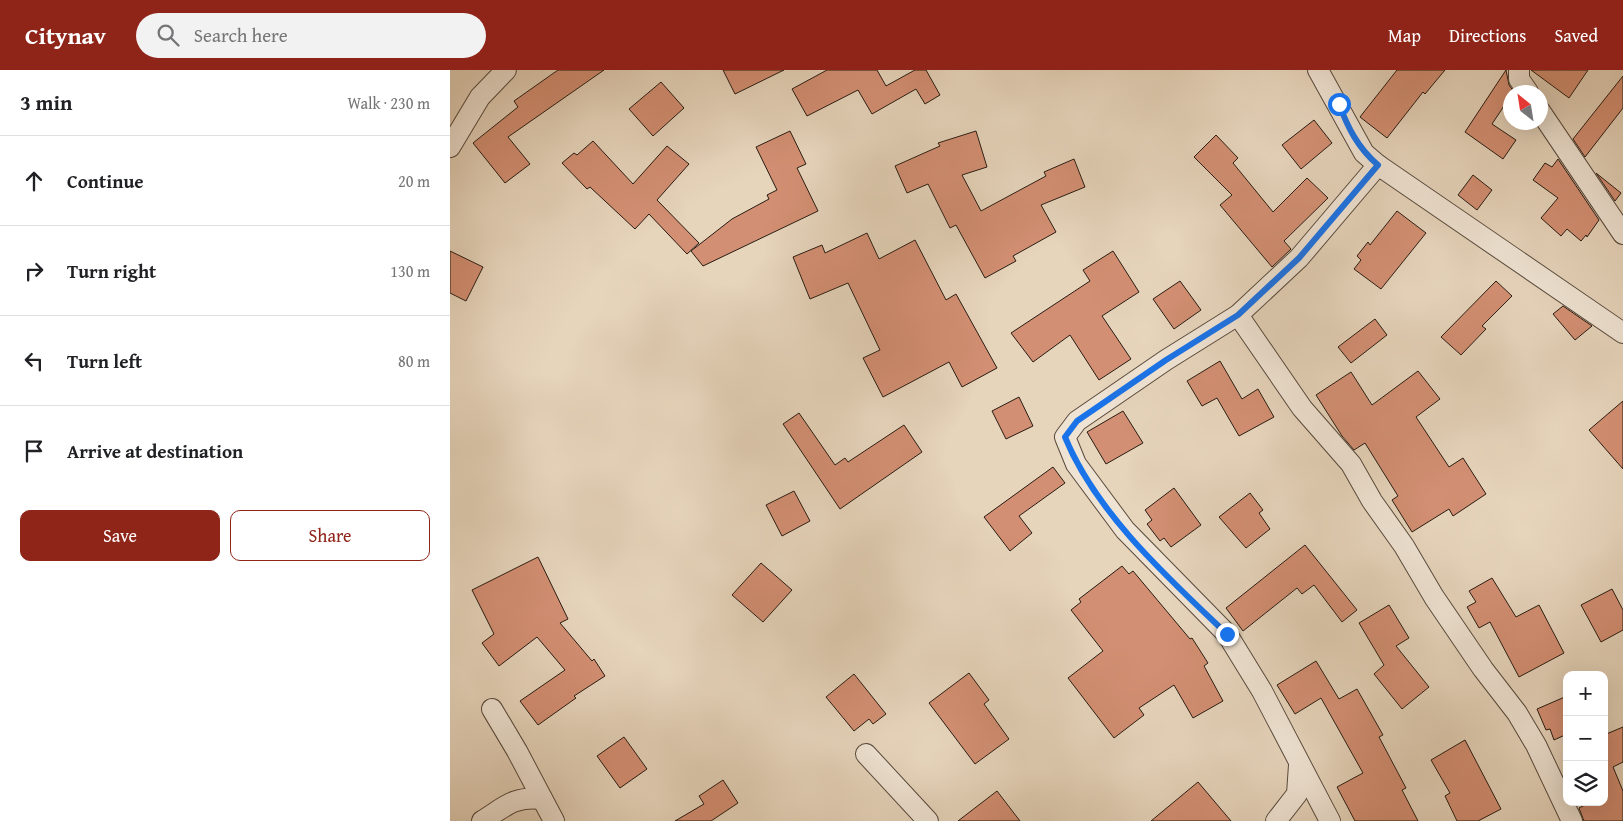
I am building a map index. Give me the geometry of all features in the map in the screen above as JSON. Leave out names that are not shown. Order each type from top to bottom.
[{"type":"street","points":[[450,147],[480,97],[506,70]]},
{"type":"street","points":[[1318,70],[1364,153],[1378,165],[1623,333]]},
{"type":"street","points":[[1519,70],[1519,79],[1523,85]]},
{"type":"street","points":[[1548,123],[1623,234]]},
{"type":"street","points":[[1330,821],[1299,766],[1262,691],[1227,634],[1125,530],[1076,464],[1065,437],[1077,421],[1166,360],[1238,315],[1299,258],[1378,165]]},
{"type":"street","points":[[1238,315],[1302,408],[1351,464],[1372,501],[1404,546],[1434,596],[1483,669],[1517,713],[1536,745],[1572,821]]},
{"type":"street","points":[[492,709],[517,751],[554,821]]},
{"type":"street","points":[[866,754],[928,821]]},
{"type":"street","points":[[1276,821],[1297,794],[1299,766]]},
{"type":"street","points":[[482,821],[514,800],[529,797],[542,799]]},
{"type":"building","points":[[558,70],[604,70],[508,137],[530,164],[505,183],[473,143],[518,107],[514,101]]},
{"type":"building","points":[[723,70],[784,70],[735,94]]},
{"type":"building","points":[[827,70],[877,70],[886,86],[915,70],[926,70],[940,95],[925,104],[916,89],[872,114],[858,90],[807,116],[792,89]]},
{"type":"building","points":[[1397,70],[1445,70],[1425,94],[1423,92],[1387,138],[1360,117]]},
{"type":"building","points":[[1506,70],[1509,85],[1503,85],[1503,108],[1492,124],[1516,140],[1503,159],[1465,132]]},
{"type":"building","points":[[1531,70],[1588,70],[1569,98]]},
{"type":"building","points":[[1623,76],[1623,108],[1585,157],[1573,139]]},
{"type":"building","points":[[661,82],[684,108],[653,136],[629,109]]},
{"type":"building","points":[[1314,120],[1332,143],[1301,169],[1282,145]]},
{"type":"building","points":[[790,131],[806,164],[797,168],[818,211],[703,266],[691,251],[732,219],[769,199],[767,195],[777,190],[756,147]]},
{"type":"building","points":[[976,131],[987,167],[962,175],[981,211],[1046,176],[1044,172],[1074,159],[1085,187],[1041,205],[1056,232],[1013,256],[1016,261],[985,278],[956,225],[950,228],[928,184],[907,193],[895,166],[940,146],[938,143]]},
{"type":"building","points":[[1216,135],[1238,158],[1233,163],[1273,212],[1307,178],[1328,198],[1284,241],[1291,249],[1272,267],[1220,205],[1232,195],[1194,157]]},
{"type":"building","points":[[593,141],[633,184],[667,146],[689,164],[657,200],[699,243],[687,254],[649,214],[635,229],[590,187],[587,189],[562,163],[574,153],[577,155]]},
{"type":"building","points":[[1558,159],[1599,220],[1587,237],[1586,235],[1581,241],[1567,229],[1561,236],[1541,218],[1558,198],[1533,180],[1545,163],[1552,167]]},
{"type":"building","points":[[1596,173],[1621,193],[1615,201]]},
{"type":"building","points":[[1473,175],[1492,190],[1477,210],[1458,195]]},
{"type":"building","points":[[1397,211],[1426,233],[1381,289],[1354,269],[1361,260],[1357,256],[1368,242],[1370,245]]},
{"type":"building","points":[[867,233],[879,259],[915,240],[946,300],[956,294],[997,368],[962,387],[949,362],[883,397],[863,358],[880,350],[848,283],[810,299],[793,257],[822,245],[825,253]]},
{"type":"building","points":[[450,251],[483,267],[466,301],[450,293]]},
{"type":"building","points":[[1113,251],[1139,292],[1102,316],[1131,359],[1099,380],[1070,335],[1033,362],[1011,333],[1090,281],[1083,270]]},
{"type":"building","points":[[1180,281],[1201,310],[1174,329],[1153,299]]},
{"type":"building","points":[[1496,281],[1512,296],[1482,326],[1486,329],[1461,355],[1441,337]]},
{"type":"building","points":[[1563,306],[1592,326],[1575,340],[1553,314]]},
{"type":"building","points":[[1375,319],[1387,335],[1351,363],[1338,347]]},
{"type":"building","points":[[1220,361],[1242,399],[1258,389],[1274,417],[1239,436],[1217,398],[1202,406],[1187,381]]},
{"type":"building","points":[[1418,371],[1440,399],[1416,417],[1449,467],[1463,458],[1486,494],[1453,516],[1449,509],[1412,532],[1392,500],[1398,496],[1365,443],[1354,450],[1342,436],[1316,395],[1351,372],[1372,405]]},
{"type":"building","points":[[1019,397],[1033,426],[1006,439],[992,411]]},
{"type":"building","points":[[1623,401],[1623,469],[1589,430]]},
{"type":"building","points":[[1123,411],[1143,443],[1106,464],[1087,432]]},
{"type":"building","points":[[799,413],[835,465],[845,458],[848,462],[904,425],[922,452],[840,509],[783,424]]},
{"type":"building","points":[[1053,467],[1065,483],[1019,516],[1032,533],[1010,551],[984,517]]},
{"type":"building","points":[[1174,488],[1201,525],[1171,547],[1164,538],[1160,541],[1147,524],[1152,520],[1145,510]]},
{"type":"building","points":[[794,491],[810,521],[782,536],[766,505]]},
{"type":"building","points":[[1250,493],[1263,510],[1259,513],[1270,529],[1246,548],[1219,517]]},
{"type":"building","points":[[1305,545],[1357,610],[1342,622],[1314,585],[1302,594],[1297,588],[1243,631],[1226,608]]},
{"type":"building","points":[[538,557],[568,619],[560,623],[592,661],[594,659],[605,676],[574,696],[576,698],[538,725],[520,701],[565,670],[537,637],[499,666],[482,643],[494,634],[472,590]]},
{"type":"building","points":[[761,563],[792,590],[763,622],[732,595]]},
{"type":"building","points":[[1122,566],[1129,574],[1133,571],[1190,639],[1192,638],[1208,663],[1204,666],[1223,701],[1193,718],[1174,685],[1139,708],[1144,715],[1114,738],[1068,678],[1103,651],[1071,610],[1081,602],[1079,599]]},
{"type":"building","points":[[1492,578],[1516,617],[1539,605],[1564,653],[1519,677],[1490,622],[1479,628],[1467,607],[1476,602],[1469,591]]},
{"type":"building","points":[[1612,589],[1623,610],[1623,630],[1601,642],[1581,605]]},
{"type":"building","points":[[1389,605],[1409,638],[1396,646],[1429,687],[1402,709],[1374,674],[1384,665],[1359,623]]},
{"type":"building","points":[[1316,661],[1339,699],[1357,689],[1383,735],[1379,737],[1406,788],[1402,790],[1418,821],[1355,821],[1337,787],[1363,773],[1321,698],[1295,714],[1277,685]]},
{"type":"building","points":[[969,673],[989,700],[984,704],[1009,739],[975,764],[929,703]]},
{"type":"building","points":[[854,674],[886,714],[873,724],[869,719],[854,731],[826,697]]},
{"type":"building","points":[[1563,698],[1563,736],[1554,740],[1550,729],[1546,730],[1537,709]]},
{"type":"building","points":[[1623,727],[1623,762],[1613,767],[1623,791],[1623,821],[1584,821],[1579,808],[1583,806],[1608,806],[1608,733]]},
{"type":"building","points":[[624,737],[647,769],[620,788],[597,756]]},
{"type":"building","points":[[1465,740],[1501,809],[1478,821],[1457,821],[1445,796],[1450,793],[1431,760]]},
{"type":"building","points":[[723,780],[738,803],[711,821],[675,821],[704,804],[699,796]]},
{"type":"building","points":[[1198,782],[1231,821],[1151,821]]},
{"type":"building","points":[[997,791],[1020,821],[958,821]]},
{"type":"route","points":[[1227,634],[1191,600],[1125,530],[1076,464],[1065,437],[1077,421],[1166,360],[1238,315],[1299,258],[1378,165],[1364,153],[1347,125],[1339,104]]}]
